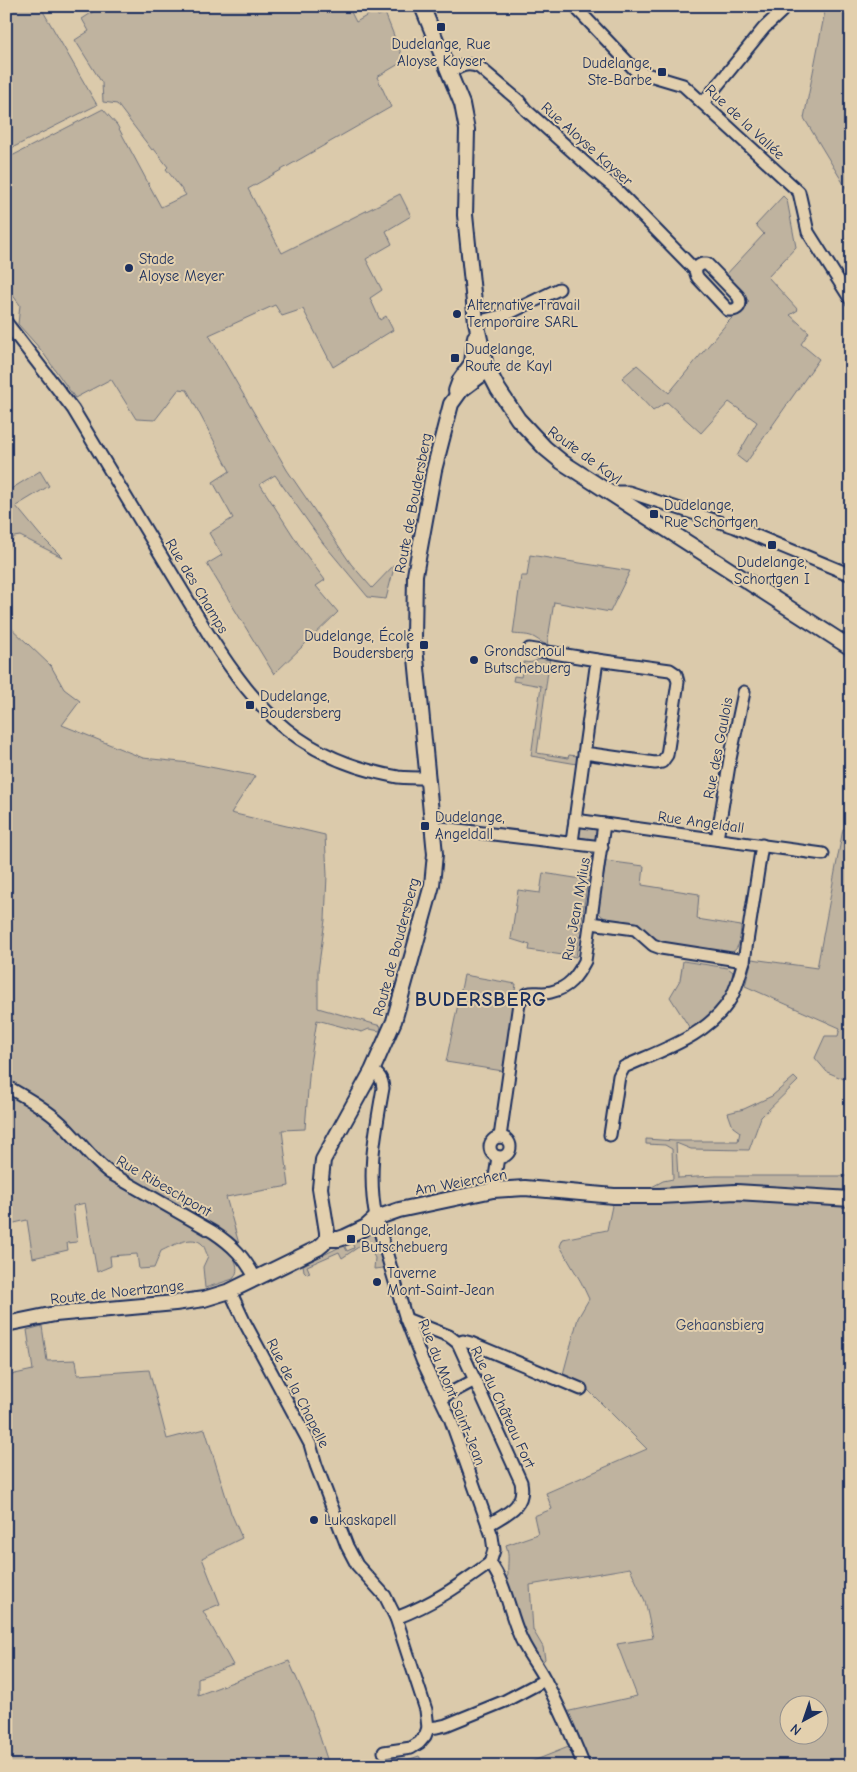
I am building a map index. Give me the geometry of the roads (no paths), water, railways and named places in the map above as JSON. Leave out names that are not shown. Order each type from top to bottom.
[{"type":"main road","name":"Route de Kayl","points":[[422,6],[462,104],[467,130],[465,215],[476,322],[486,366],[498,389],[518,419],[534,438],[562,462],[851,648]]},
{"type":"main road","points":[[451,404],[460,380],[470,365],[474,351],[476,322]]},
{"type":"main road","points":[[470,365],[486,366]]},
{"type":"main road","name":"Route de Boudersberg","points":[[327,1235],[320,1188],[323,1160],[385,1044],[397,1013],[432,885],[435,854],[414,637],[415,575],[434,470],[451,404],[461,390],[482,376],[486,366]]},
{"type":"main road","name":"Am Weierchen","points":[[327,1235],[339,1239],[366,1227],[376,1218],[399,1210],[493,1190],[525,1188],[614,1196],[736,1192],[851,1199]]},
{"type":"main road","name":"Route de Noertzange","points":[[6,1324],[55,1314],[204,1299],[230,1291],[318,1248],[323,1244],[327,1235]]},
{"type":"street","name":"Rue de la Vallée","points":[[577,6],[579,11],[636,71],[683,85],[799,192],[808,232],[851,300]]},
{"type":"street","points":[[702,102],[764,28],[781,12],[782,6]]},
{"type":"street","name":"Rue Aloyse Kayser","points":[[450,72],[462,65],[472,64],[478,67],[519,101],[526,110],[593,170],[616,188],[695,270]]},
{"type":"street","points":[[476,322],[505,315],[560,288]]},
{"type":"street","name":"Rue des Champs","points":[[6,322],[73,409],[227,664],[260,705],[299,740],[332,758],[399,777],[428,778]]},
{"type":"street","points":[[607,492],[629,492],[736,527],[851,575]]},
{"type":"street","points":[[529,649],[670,670],[676,674],[678,682],[667,755],[662,762],[655,763],[584,753]]},
{"type":"street","points":[[572,842],[597,660]]},
{"type":"street","name":"Rue des Gaulois","points":[[717,839],[730,758],[744,692]]},
{"type":"street","name":"Rue Angeldall","points":[[575,820],[823,854]]},
{"type":"street","name":"Rue Jean Mylius","points":[[493,1190],[498,1156],[493,1154],[490,1146],[495,1138],[500,1137],[519,1004],[524,996],[530,993],[549,993],[565,987],[577,976],[585,960],[604,824]]},
{"type":"street","points":[[433,827],[602,847]]},
{"type":"street","points":[[610,1135],[619,1076],[624,1067],[694,1035],[714,1020],[731,997],[739,980],[744,961],[762,845]]},
{"type":"street","points":[[591,923],[635,929],[653,945],[660,948],[744,961]]},
{"type":"street","name":"Rue du Mont Saint-Jean","points":[[372,1071],[378,1074],[382,1080],[383,1088],[373,1147],[371,1172],[376,1218],[406,1320],[422,1360],[450,1418],[492,1536],[494,1550],[490,1563]]},
{"type":"street","name":"Rue Ribeschpont","points":[[6,1086],[36,1103],[59,1121],[97,1164],[229,1243],[245,1260],[256,1279]]},
{"type":"street","name":"Rue de la Chapelle","points":[[230,1291],[310,1444],[316,1465],[347,1546],[357,1565],[385,1596],[396,1618],[426,1710],[428,1728]]},
{"type":"street","name":"Rue du Château Fort","points":[[406,1320],[449,1336],[458,1343],[521,1482],[522,1500],[488,1525]]},
{"type":"street","name":"Rue du Château Fort","points":[[458,1343],[463,1341],[471,1343],[581,1389]]},
{"type":"street","points":[[441,1398],[475,1380]]},
{"type":"street","points":[[396,1618],[445,1595],[490,1563],[498,1573],[510,1613],[520,1637],[545,1680],[576,1744],[584,1766]]},
{"type":"street","points":[[384,1752],[411,1748],[419,1744],[428,1728],[446,1725],[505,1701],[545,1680]]},
{"type":"place","name":"Dudelange, Rue Aloyse Kayser","points":[[441,27]]},
{"type":"place","name":"Dudelange, Ste-Barbe","points":[[662,72]]},
{"type":"place","name":"Stade Aloyse Meyer","points":[[129,268]]},
{"type":"place","name":"Alternative Travail Temporaire SARL","points":[[457,314]]},
{"type":"place","name":"Dudelange, Route de Kayl","points":[[455,358]]},
{"type":"place","name":"Dudelange, Rue Schortgen","points":[[654,514]]},
{"type":"place","name":"Dudelange, Schortgen I","points":[[772,545]]},
{"type":"place","name":"Dudelange, École Boudersberg","points":[[424,645]]},
{"type":"place","name":"Grondschoul Butschebuerg","points":[[474,660]]},
{"type":"place","name":"Dudelange, Boudersberg","points":[[250,705]]},
{"type":"place","name":"Dudelange, Angeldall","points":[[425,826]]},
{"type":"place","name":"Dudelange, Butschebuerg","points":[[351,1239]]},
{"type":"place","name":"Taverne Mont-Saint-Jean","points":[[377,1282]]},
{"type":"place","name":"Lukaskapell","points":[[314,1520]]},
{"type":"district","name":"BUDERSBERG","points":[[481,999]]},
{"type":"park label","name":"Gehaansbierg","points":[[720,1325]]}]
